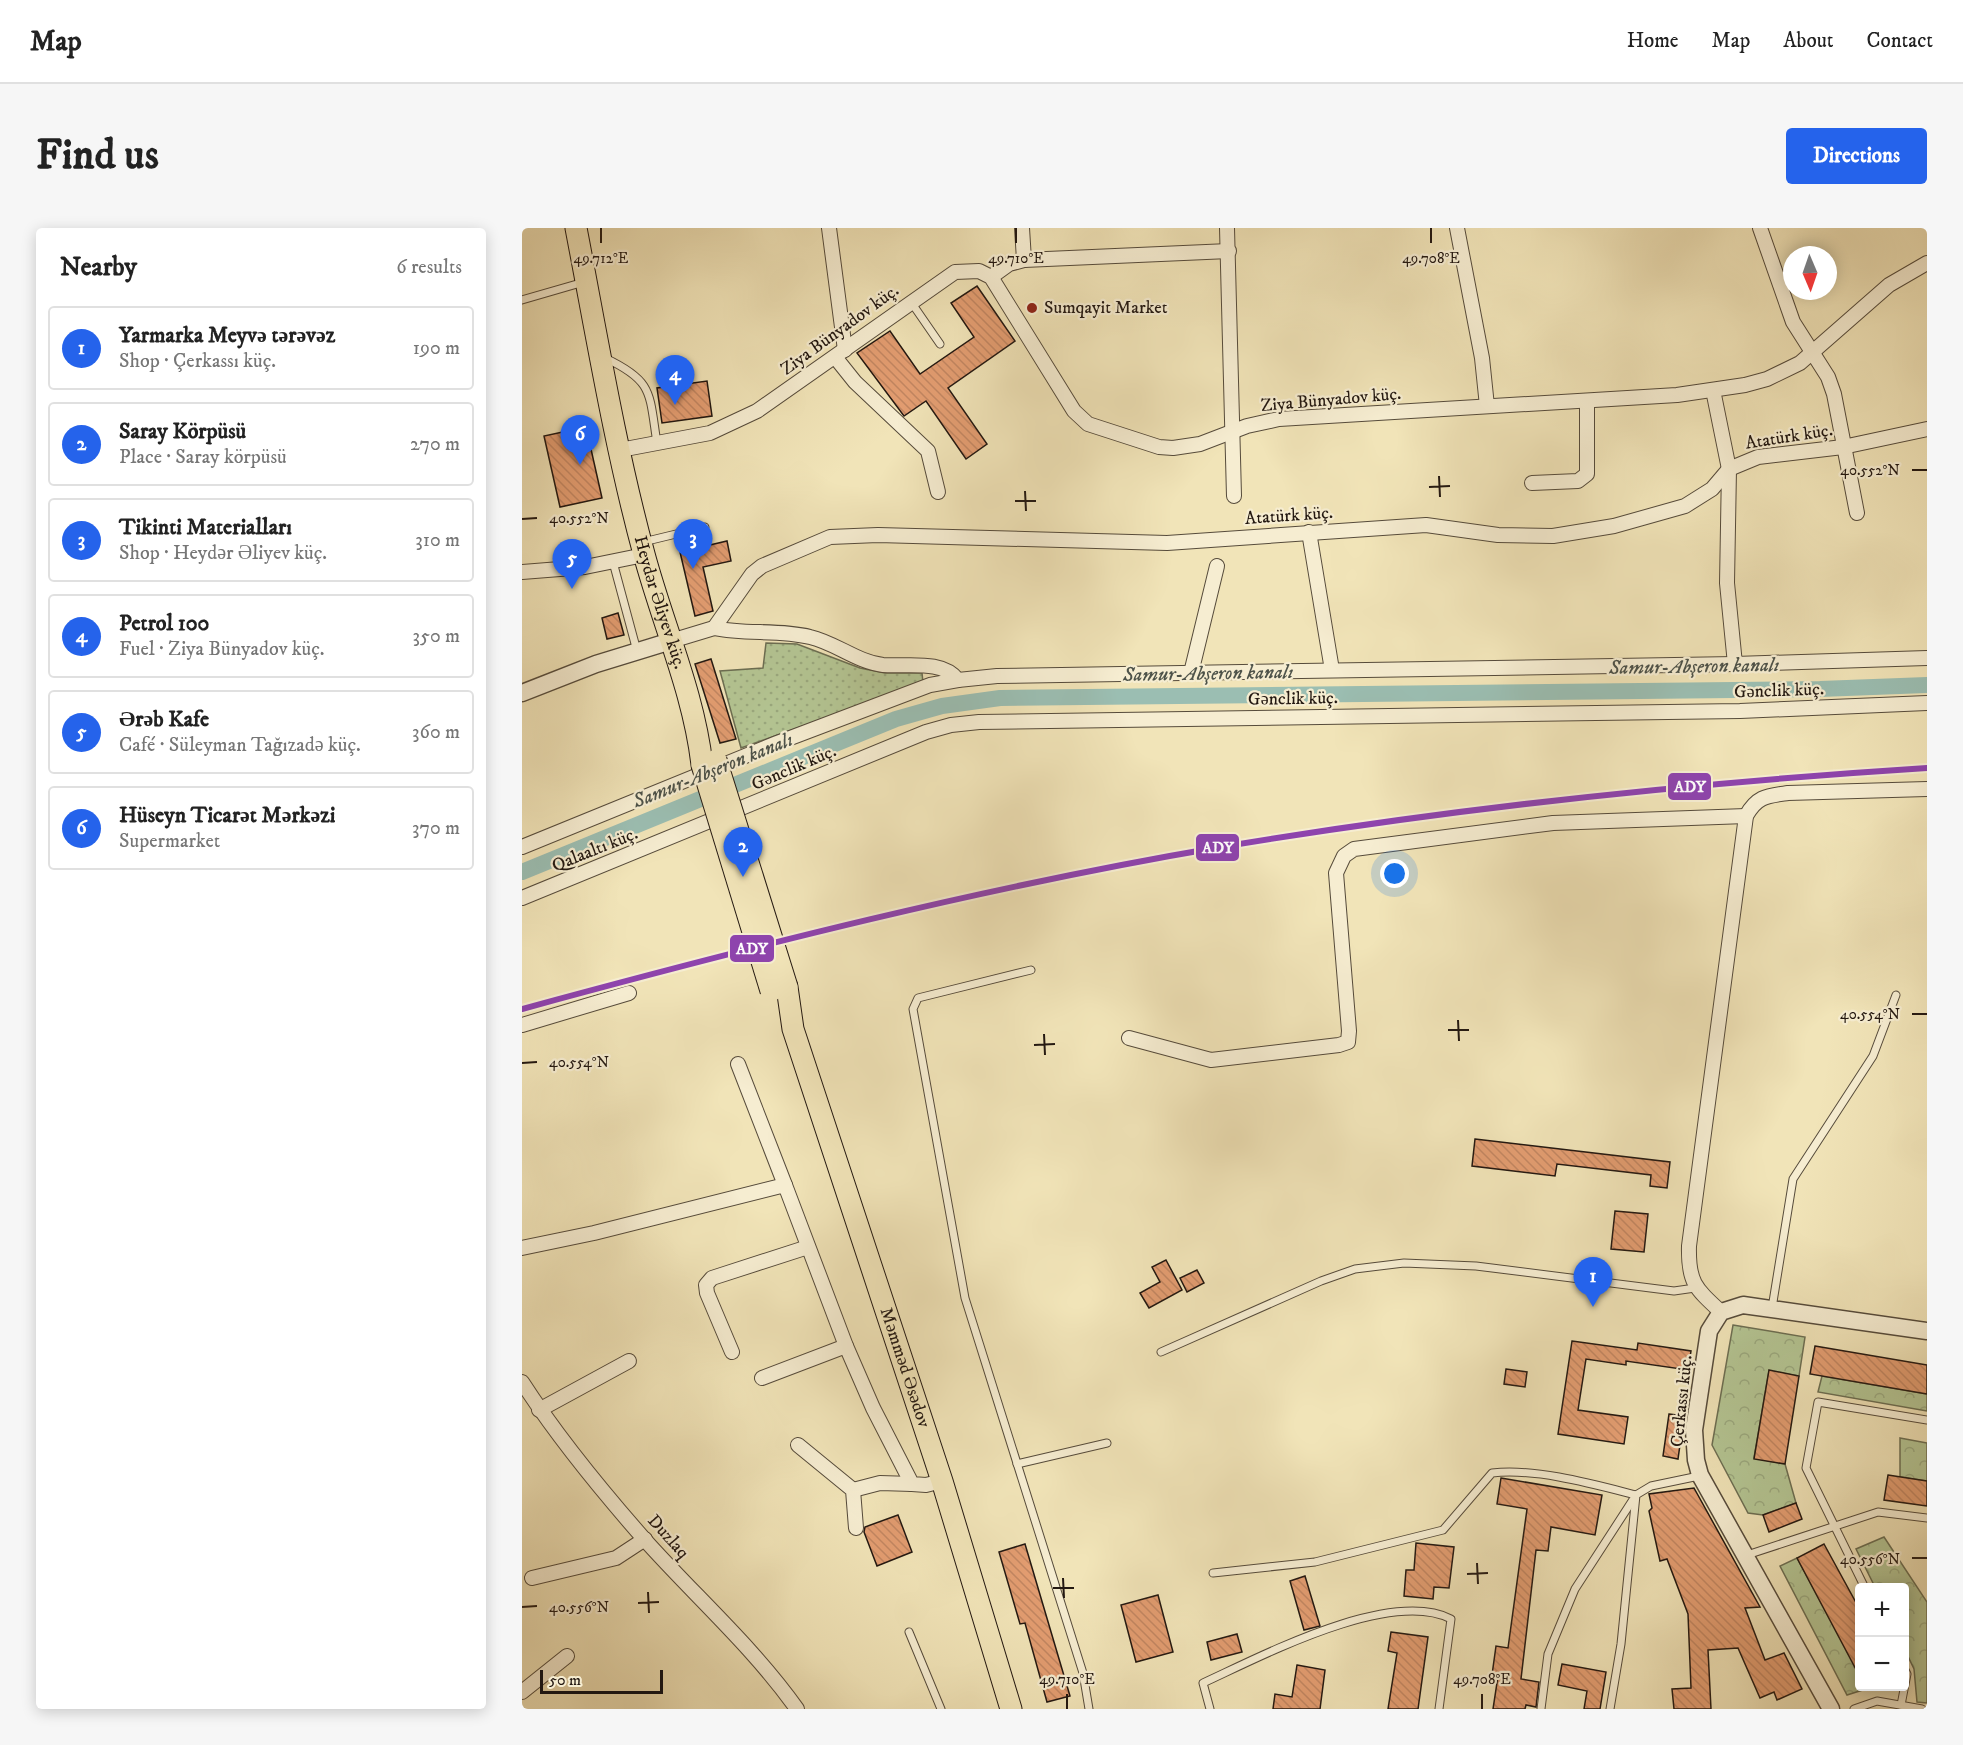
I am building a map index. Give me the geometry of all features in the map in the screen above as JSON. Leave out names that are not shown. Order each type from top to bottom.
[{"type":"main road","name":"Heydər Əliyev küç.","points":[[576,228],[600,355],[642,549],[779,989]]},
{"type":"main road","name":"Məmməd Əsədov","points":[[779,989],[942,1481],[1011,1709]]},
{"type":"street","points":[[829,228],[840,354],[855,381],[928,451],[938,492]]},
{"type":"street","points":[[1022,228],[1024,260]]},
{"type":"street","points":[[1227,228],[1234,496]]},
{"type":"street","points":[[1457,228],[1482,358],[1487,406]]},
{"type":"street","points":[[1760,228],[1794,322],[1815,353],[1834,394],[1857,513]]},
{"type":"street","points":[[991,277],[1009,264],[1024,260],[1229,251]]},
{"type":"street","name":"Ziya Bünyadov küç.","points":[[620,450],[710,433],[758,411],[955,272],[979,270],[991,277],[1074,411],[1088,424],[1159,447],[1173,448],[1200,444],[1232,431],[1279,420],[1587,401],[1713,390],[1767,379],[1815,353],[1889,285],[1927,263]]},
{"type":"street","points":[[1713,390],[1729,469],[1727,583],[1735,664]]},
{"type":"street","points":[[1532,483],[1578,481],[1587,474],[1587,401]]},
{"type":"street","name":"Atatürk küç.","points":[[714,628],[752,574],[762,566],[830,537],[878,535],[1167,543],[1426,525],[1498,535],[1564,534],[1614,526],[1684,506],[1712,489],[1729,469],[1758,457],[1843,447],[1927,429]]},
{"type":"street","points":[[1309,532],[1332,670]]},
{"type":"street","points":[[522,572],[612,562],[642,549]]},
{"type":"street","points":[[1191,673],[1217,566]]},
{"type":"street","points":[[522,693],[637,651],[714,628],[731,632],[809,636],[860,659],[881,665],[940,668],[952,672],[958,680]]},
{"type":"street","name":"Gənclik küç.","points":[[522,847],[777,743],[930,685],[958,680],[997,676],[1735,664],[1927,658]]},
{"type":"street","name":"Gənclik küç.","points":[[682,834],[926,732],[979,722],[1740,711],[1927,703]]},
{"type":"street","points":[[1927,789],[1788,793],[1767,796],[1753,803],[1746,816],[1688,1266],[1695,1288],[1721,1312],[1743,1305],[1927,1331]]},
{"type":"street","points":[[1129,1038],[1211,1060],[1339,1045],[1348,1042],[1336,873],[1344,856],[1354,849],[1553,824],[1746,816]]},
{"type":"street","name":"Qalaaltı küç.","points":[[522,898],[682,834]]},
{"type":"street","points":[[522,1025],[629,993]]},
{"type":"street","points":[[738,1064],[846,1346],[873,1408],[912,1484]]},
{"type":"street","points":[[522,1248],[594,1233],[785,1185]]},
{"type":"street","points":[[732,1352],[707,1293],[706,1285],[712,1278],[808,1247]]},
{"type":"street","name":"Çerkassı küç.","points":[[1721,1312],[1709,1331],[1694,1431],[1696,1460],[1700,1475],[1747,1555],[1831,1709]]},
{"type":"street","points":[[762,1378],[846,1346]]},
{"type":"street","points":[[539,1410],[629,1361]]},
{"type":"street","name":"Duzlaq","points":[[522,1382],[527,1399],[539,1410],[577,1459],[645,1539],[777,1681],[797,1709]]},
{"type":"street","points":[[798,1445],[853,1490],[856,1527]]},
{"type":"street","points":[[853,1490],[880,1483],[926,1485],[942,1481]]},
{"type":"street","points":[[532,1578],[615,1558],[645,1539]]},
{"type":"street","points":[[522,1692],[567,1656]]},
{"type":"lane","points":[[522,300],[586,282]]},
{"type":"lane","points":[[911,302],[940,344]]},
{"type":"lane","points":[[600,355],[632,371],[644,384],[657,443]]},
{"type":"lane","points":[[642,549],[705,527]]},
{"type":"lane","points":[[612,562],[637,651]]},
{"type":"lane","points":[[1031,970],[928,994],[918,998],[913,1009],[965,1298],[1083,1673],[1089,1709]]},
{"type":"lane","points":[[1772,1308],[1793,1179],[1873,1056],[1896,995]]},
{"type":"lane","points":[[1161,1352],[1321,1281],[1355,1269],[1404,1263],[1476,1266],[1674,1291],[1695,1288]]},
{"type":"lane","points":[[1863,1583],[1806,1468],[1818,1402],[1927,1420]]},
{"type":"lane","points":[[1017,1464],[1107,1443]]},
{"type":"lane","points":[[1212,1573],[1315,1562],[1443,1530],[1492,1473],[1509,1472],[1599,1485],[1636,1495]]},
{"type":"lane","points":[[1541,1709],[1548,1654],[1575,1589],[1636,1495],[1651,1486],[1700,1475]]},
{"type":"lane","points":[[1610,1709],[1621,1644],[1636,1495]]},
{"type":"lane","points":[[1747,1555],[1878,1512],[1927,1518]]},
{"type":"lane","points":[[1210,1709],[1203,1683],[1289,1643],[1378,1613],[1439,1613],[1451,1619],[1439,1709]]},
{"type":"lane","points":[[909,1632],[942,1709]]},
{"type":"lane","points":[[1901,1705],[1904,1691]]},
{"type":"lane","points":[[1854,1709],[1877,1701],[1922,1709]]},
{"type":"green space","points":[[766,643],[797,644],[860,668],[885,673],[922,673],[923,683],[741,748],[720,671],[763,668]]},
{"type":"green space","points":[[1733,1325],[1805,1337],[1799,1376],[1769,1371],[1754,1458],[1785,1464],[1796,1503],[1763,1515],[1748,1513],[1712,1445]]},
{"type":"green space","points":[[1822,1376],[1927,1394],[1927,1411],[1818,1392]]},
{"type":"green space","points":[[1900,1438],[1927,1443],[1927,1481],[1900,1477]]},
{"type":"green space","points":[[1884,1537],[1927,1602],[1927,1703],[1917,1702],[1914,1669],[1909,1658],[1909,1583],[1873,1583],[1856,1549]]},
{"type":"green space","points":[[1797,1558],[1855,1665],[1855,1691],[1860,1691],[1847,1695],[1780,1566]]},
{"type":"building","points":[[977,286],[1015,341],[948,388],[987,444],[966,459],[926,401],[904,416],[857,353],[890,331],[920,374],[974,337],[951,303]]},
{"type":"building","points":[[707,381],[712,416],[662,423],[657,388]]},
{"type":"building","points":[[586,427],[602,498],[560,507],[544,436]]},
{"type":"building","points":[[727,541],[731,561],[703,567],[713,611],[695,616],[680,552]]},
{"type":"building","points":[[618,613],[624,635],[607,639],[602,618]]},
{"type":"building","points":[[711,659],[736,739],[720,743],[695,664]]},
{"type":"building","points":[[1475,1139],[1670,1162],[1667,1188],[1650,1186],[1651,1175],[1557,1164],[1555,1176],[1472,1166]]},
{"type":"building","points":[[1615,1211],[1648,1214],[1644,1252],[1611,1249]]},
{"type":"building","points":[[1166,1260],[1182,1290],[1149,1308],[1140,1293],[1160,1282],[1152,1267]]},
{"type":"building","points":[[1197,1270],[1204,1283],[1187,1292],[1180,1278]]},
{"type":"building","points":[[1572,1341],[1637,1350],[1638,1343],[1691,1351],[1688,1370],[1626,1361],[1626,1365],[1586,1359],[1578,1410],[1628,1417],[1624,1444],[1558,1434]]},
{"type":"building","points":[[1815,1346],[1927,1365],[1927,1394],[1810,1374]]},
{"type":"building","points":[[1506,1369],[1527,1372],[1525,1387],[1504,1384]]},
{"type":"building","points":[[1769,1370],[1799,1376],[1785,1464],[1754,1459]]},
{"type":"building","points":[[1669,1414],[1684,1416],[1678,1459],[1663,1456]]},
{"type":"building","points":[[1888,1475],[1927,1481],[1927,1506],[1884,1500]]},
{"type":"building","points":[[1501,1478],[1602,1495],[1595,1535],[1551,1527],[1548,1551],[1536,1550],[1521,1679],[1539,1682],[1536,1707],[1526,1705],[1525,1709],[1493,1709],[1498,1676],[1492,1675],[1496,1646],[1508,1648],[1527,1509],[1497,1504]]},
{"type":"building","points":[[1694,1488],[1760,1607],[1745,1608],[1765,1660],[1784,1653],[1802,1689],[1777,1700],[1774,1692],[1760,1698],[1738,1648],[1708,1650],[1711,1709],[1674,1709],[1672,1689],[1691,1688],[1688,1614],[1667,1559],[1660,1561],[1649,1511],[1652,1508],[1649,1494]]},
{"type":"building","points":[[1796,1503],[1802,1519],[1769,1532],[1763,1515]]},
{"type":"building","points":[[898,1515],[912,1552],[877,1566],[864,1532],[865,1527]]},
{"type":"building","points":[[1416,1543],[1454,1547],[1449,1588],[1434,1587],[1433,1599],[1404,1596],[1406,1570],[1414,1570]]},
{"type":"building","points":[[1025,1544],[1070,1696],[1047,1702],[1025,1623],[1020,1624],[999,1552]]},
{"type":"building","points":[[1824,1544],[1855,1601],[1855,1668],[1797,1558]]},
{"type":"building","points":[[1305,1576],[1320,1626],[1304,1630],[1290,1581]]},
{"type":"building","points":[[1158,1595],[1173,1652],[1136,1662],[1121,1605]]},
{"type":"building","points":[[1391,1632],[1428,1637],[1418,1709],[1388,1709],[1397,1653],[1388,1651]]},
{"type":"building","points":[[1237,1634],[1242,1652],[1211,1660],[1207,1642]]},
{"type":"building","points":[[1562,1664],[1606,1672],[1600,1709],[1584,1709],[1587,1691],[1558,1685]]},
{"type":"building","points":[[1297,1665],[1325,1670],[1320,1709],[1273,1709],[1275,1694],[1292,1697]]},
{"type":"waterway","name":"Samur-Abşeron kanalı","points":[[522,872],[896,719],[942,706],[1000,698],[1820,689],[1927,685]]},
{"type":"transit line","name":"ADY","points":[[522,1009],[870,919],[1045,880],[1221,847],[1397,820],[1573,798],[1750,781],[1927,768]]},
{"type":"place","name":"Sumqayit Market","points":[[1032,308]]},
{"type":"place","name":"Petrol 100","points":[[675,405]]},
{"type":"place","name":"Hüseyn Ticarət Mərkəzi","points":[[580,465]]},
{"type":"place","name":"Tikinti Materialları","points":[[693,569]]},
{"type":"place","name":"Ərəb Kafe","points":[[572,589]]},
{"type":"place","name":"Saray Körpüsü","points":[[743,877]]},
{"type":"place","name":"Yarmarka Meyvә tәrәvәz","points":[[1593,1307]]}]
